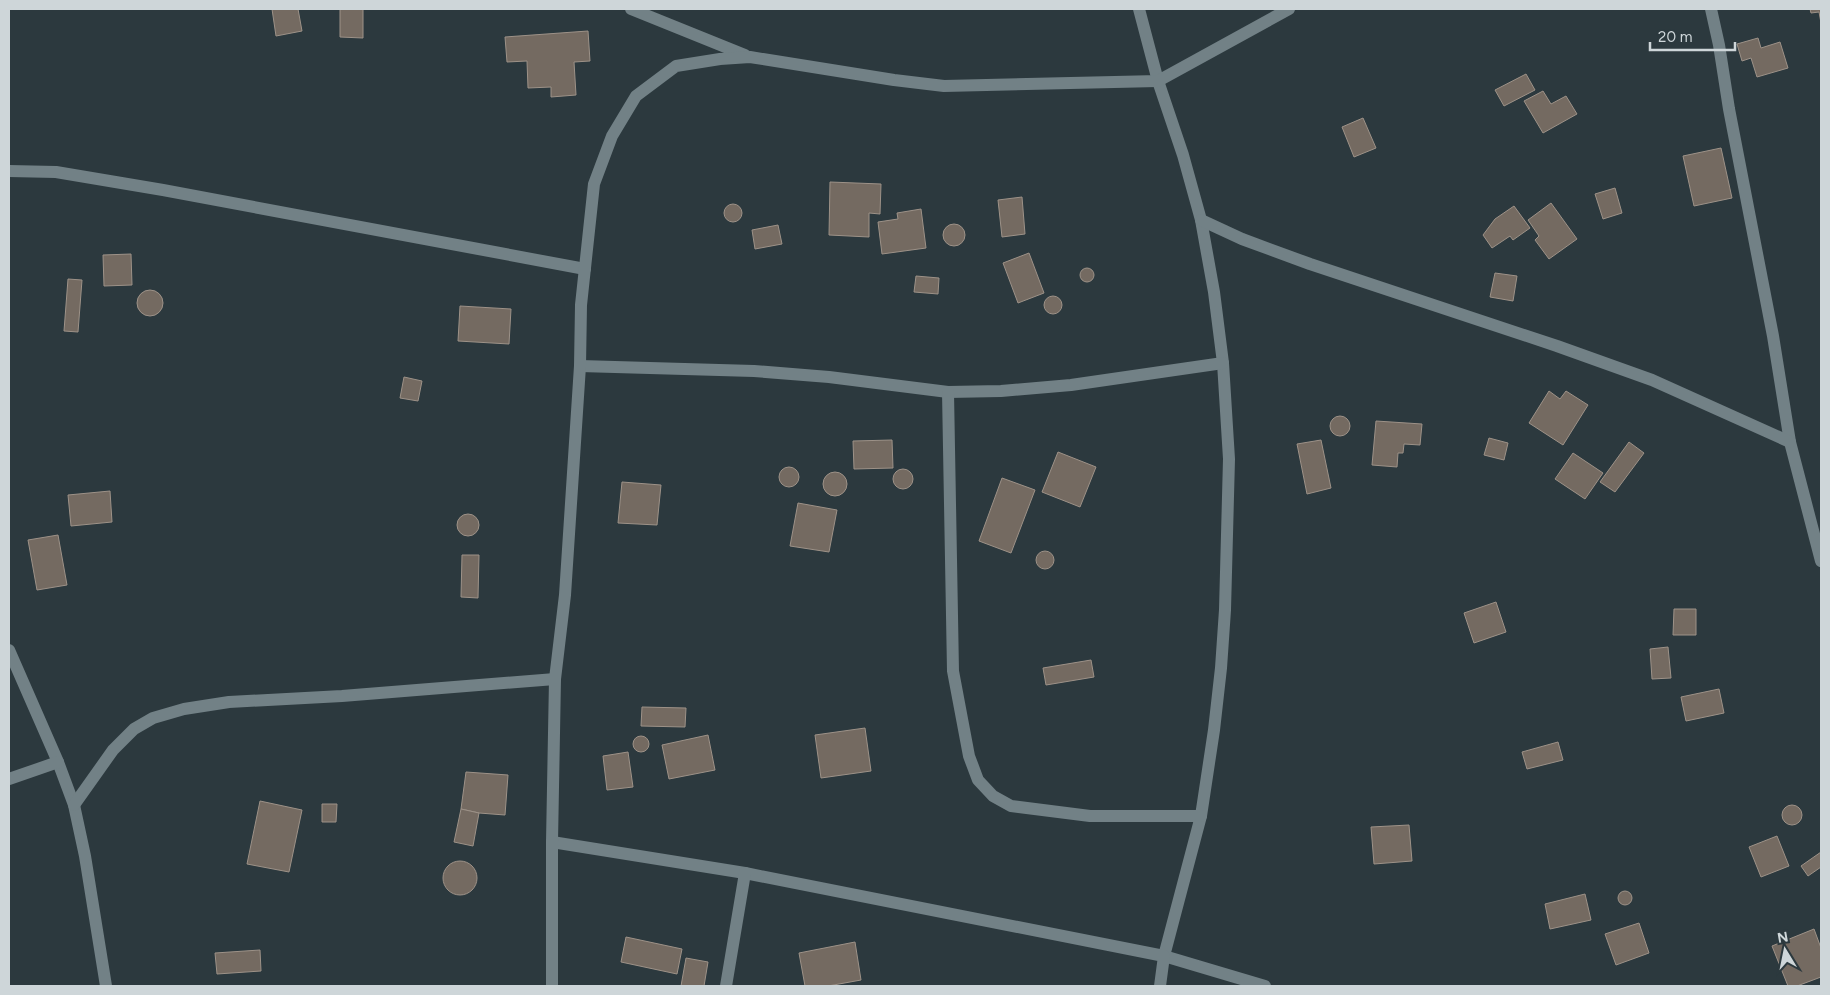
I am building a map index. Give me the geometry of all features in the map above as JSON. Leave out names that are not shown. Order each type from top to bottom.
[{"type":"street","points":[[631,9],[750,57],[865,76],[944,86],[1158,82],[1289,9]]},
{"type":"street","points":[[1138,9],[1158,82],[1183,156],[1201,220],[1214,292],[1223,362],[1229,459],[1226,610],[1220,677],[1201,816],[1164,956],[1160,986]]},
{"type":"street","points":[[1710,9],[1719,45],[1729,109],[1773,336],[1790,442],[1821,561]]},
{"type":"street","points":[[552,986],[555,679],[566,595],[580,366],[581,304],[594,184],[612,136],[636,96],[676,66],[720,59],[750,57]]},
{"type":"street","points":[[9,171],[56,172],[585,269]]},
{"type":"street","points":[[1201,220],[1242,239],[1310,264],[1548,343],[1652,380],[1790,442]]},
{"type":"street","points":[[580,366],[754,371],[948,392],[1001,391],[1071,384],[1223,362]]},
{"type":"street","points":[[948,392],[953,671],[969,756],[978,780],[993,796],[1011,806],[1090,816],[1201,816]]},
{"type":"street","points":[[9,650],[58,762],[74,805],[85,856],[106,986]]},
{"type":"street","points":[[74,805],[113,750],[134,729],[153,718],[184,709],[229,702],[342,696],[555,679]]},
{"type":"street","points":[[9,779],[58,762]]},
{"type":"street","points":[[552,842],[746,873],[1164,956],[1265,986]]},
{"type":"street","points":[[726,986],[746,873]]},
{"type":"building","points":[[272,9],[298,9],[302,31],[276,36]]},
{"type":"building","points":[[340,9],[363,9],[363,38],[340,37]]},
{"type":"building","points":[[1810,9],[1821,9],[1821,23],[1819,12],[1811,13]]},
{"type":"building","points":[[588,31],[590,61],[574,62],[576,95],[551,97],[551,87],[528,88],[527,61],[507,62],[505,37]]},
{"type":"building","points":[[1758,38],[1761,48],[1780,42],[1788,68],[1757,77],[1751,58],[1742,61],[1737,44]]},
{"type":"building","points":[[1526,74],[1535,90],[1504,106],[1495,90]]},
{"type":"building","points":[[1543,91],[1551,104],[1566,96],[1577,114],[1543,133],[1524,101]]},
{"type":"building","points":[[1363,118],[1376,148],[1354,157],[1342,127]]},
{"type":"building","points":[[1721,148],[1732,198],[1694,206],[1683,156]]},
{"type":"building","points":[[830,182],[881,184],[880,214],[869,213],[869,237],[829,235]]},
{"type":"building","points":[[1615,188],[1622,213],[1603,219],[1595,194]]},
{"type":"building","points":[[1022,197],[1025,234],[1002,237],[998,200]]},
{"type":"building","points":[[1551,203],[1577,239],[1549,259],[1535,240],[1539,236],[1528,220]]},
{"type":"building","points":[[729,204],[737,204],[742,209],[740,220],[729,222],[724,217],[724,209]]},
{"type":"building","points":[[1514,206],[1530,228],[1513,240],[1510,236],[1492,248],[1483,235],[1495,219]]},
{"type":"building","points":[[921,209],[926,248],[882,254],[878,222],[898,219],[897,213]]},
{"type":"building","points":[[954,224],[962,227],[965,235],[962,243],[954,246],[946,243],[943,235],[946,227]]},
{"type":"building","points":[[778,225],[782,244],[755,249],[752,230]]},
{"type":"building","points":[[1029,253],[1044,293],[1018,303],[1003,263]]},
{"type":"building","points":[[131,254],[132,285],[104,286],[103,255]]},
{"type":"building","points":[[1087,268],[1092,270],[1094,275],[1092,280],[1087,282],[1082,280],[1080,275],[1082,270]]},
{"type":"building","points":[[1495,273],[1517,276],[1513,301],[1490,297]]},
{"type":"building","points":[[916,276],[939,278],[938,294],[914,292]]},
{"type":"building","points":[[68,279],[82,280],[78,332],[64,331]]},
{"type":"building","points":[[150,290],[159,294],[163,303],[159,312],[150,316],[141,312],[137,303],[141,294]]},
{"type":"building","points":[[1049,296],[1057,296],[1062,301],[1060,312],[1049,314],[1044,309],[1044,301]]},
{"type":"building","points":[[460,306],[511,309],[509,344],[458,341]]},
{"type":"building","points":[[404,377],[422,381],[418,401],[400,398]]},
{"type":"building","points":[[1549,391],[1560,399],[1566,391],[1588,405],[1563,445],[1529,423]]},
{"type":"building","points":[[1336,416],[1344,416],[1350,422],[1350,430],[1344,436],[1336,436],[1330,430],[1330,422]]},
{"type":"building","points":[[1376,421],[1422,424],[1420,445],[1404,444],[1403,453],[1398,453],[1397,467],[1372,465]]},
{"type":"building","points":[[1489,438],[1508,443],[1504,460],[1484,455]]},
{"type":"building","points":[[892,440],[893,468],[854,469],[853,441]]},
{"type":"building","points":[[1321,440],[1331,488],[1307,494],[1297,444]]},
{"type":"building","points":[[1629,442],[1644,453],[1615,492],[1600,482]]},
{"type":"building","points":[[1058,452],[1096,467],[1080,507],[1042,492]]},
{"type":"building","points":[[1573,453],[1603,473],[1585,499],[1555,479]]},
{"type":"building","points":[[789,467],[796,470],[799,477],[796,484],[789,487],[782,484],[779,477],[782,470]]},
{"type":"building","points":[[903,469],[910,472],[913,479],[910,486],[903,489],[896,486],[893,479],[896,472]]},
{"type":"building","points":[[835,472],[840,473],[846,479],[846,489],[840,495],[835,496],[830,495],[824,489],[823,484],[824,479],[830,473]]},
{"type":"building","points":[[1002,478],[1035,490],[1011,553],[979,541]]},
{"type":"building","points":[[622,482],[661,485],[657,525],[618,523]]},
{"type":"building","points":[[110,491],[112,522],[71,526],[68,495]]},
{"type":"building","points":[[798,503],[837,510],[829,552],[790,546]]},
{"type":"building","points":[[468,514],[476,517],[479,525],[476,533],[468,536],[460,533],[457,525],[460,517]]},
{"type":"building","points":[[58,535],[67,585],[37,590],[28,540]]},
{"type":"building","points":[[1045,551],[1051,554],[1054,560],[1051,566],[1045,569],[1039,566],[1036,560],[1039,554]]},
{"type":"building","points":[[462,555],[479,555],[478,598],[461,597]]},
{"type":"building","points":[[1496,602],[1506,632],[1474,643],[1464,613]]},
{"type":"building","points":[[1674,609],[1696,609],[1696,635],[1673,635]]},
{"type":"building","points":[[1668,647],[1671,678],[1652,679],[1650,649]]},
{"type":"building","points":[[1091,660],[1094,677],[1046,685],[1043,668]]},
{"type":"building","points":[[1719,689],[1724,713],[1686,721],[1681,697]]},
{"type":"building","points":[[642,707],[686,708],[685,727],[641,726]]},
{"type":"building","points":[[865,728],[871,771],[821,778],[815,735]]},
{"type":"building","points":[[708,735],[715,770],[669,779],[662,745]]},
{"type":"building","points":[[638,736],[644,736],[649,741],[647,750],[638,752],[633,747],[633,741]]},
{"type":"building","points":[[1558,742],[1563,760],[1527,769],[1522,752]]},
{"type":"building","points":[[628,752],[633,787],[607,790],[603,756]]},
{"type":"building","points":[[466,772],[508,775],[505,815],[479,813],[461,809]]},
{"type":"building","points":[[260,801],[302,810],[289,872],[247,864]]},
{"type":"building","points":[[322,804],[337,804],[336,822],[322,822]]},
{"type":"building","points":[[1792,805],[1799,808],[1802,815],[1799,822],[1792,825],[1785,822],[1782,815],[1785,808]]},
{"type":"building","points":[[461,809],[479,813],[473,846],[454,842]]},
{"type":"building","points":[[1409,825],[1412,861],[1374,864],[1371,827]]},
{"type":"building","points":[[1777,836],[1789,866],[1761,877],[1749,847]]},
{"type":"building","points":[[1821,852],[1821,867],[1808,876],[1801,866]]},
{"type":"building","points":[[460,861],[467,862],[472,866],[476,871],[476,885],[472,890],[467,894],[460,895],[453,894],[448,890],[444,885],[443,878],[444,871],[448,866],[453,862]]},
{"type":"building","points":[[1622,891],[1628,891],[1632,898],[1628,905],[1622,905],[1618,901],[1618,895]]},
{"type":"building","points":[[1585,894],[1591,920],[1550,929],[1545,904]]},
{"type":"building","points":[[1639,923],[1649,953],[1616,965],[1605,934]]},
{"type":"building","points":[[1814,929],[1821,948],[1821,977],[1797,986],[1788,986],[1772,946]]},
{"type":"building","points":[[626,937],[682,949],[677,974],[621,962]]},
{"type":"building","points":[[855,942],[861,980],[828,986],[805,986],[799,953]]},
{"type":"building","points":[[260,950],[261,971],[217,974],[215,953]]},
{"type":"building","points":[[686,958],[708,962],[704,986],[681,986]]}]
